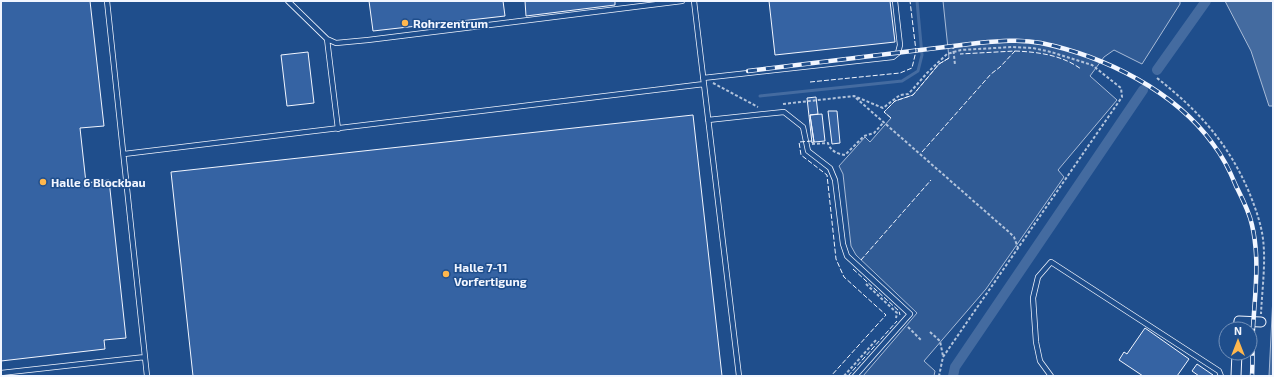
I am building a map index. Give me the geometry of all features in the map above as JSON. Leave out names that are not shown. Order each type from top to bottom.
[{"type":"street","points":[[1236,376],[1237,361]]},
{"type":"lane","points":[[107,1],[147,376]]},
{"type":"lane","points":[[288,1],[327,39],[336,43],[682,1]]},
{"type":"lane","points":[[694,1],[739,376]]},
{"type":"lane","points":[[703,78],[893,57],[898,53],[900,45],[895,1]]},
{"type":"lane","points":[[327,39],[338,129]]},
{"type":"lane","points":[[124,154],[704,84]]},
{"type":"lane","points":[[708,120],[784,112],[803,127],[808,151],[830,168],[835,180],[843,244],[847,256],[910,314],[855,376]]},
{"type":"lane","points":[[1051,376],[1040,361],[1036,342],[1034,298],[1038,277],[1051,262],[1219,370],[1221,376]]},
{"type":"lane","points":[[1,374],[145,357]]},
{"type":"path","points":[[953,46],[956,65]]},
{"type":"path","points":[[778,105],[854,96],[883,108],[900,95],[908,94],[913,90],[938,61],[947,54],[985,48],[1012,47],[1045,51],[1092,65],[1121,88],[1122,97],[943,357]]},
{"type":"path","points":[[703,78],[757,107],[764,106]]},
{"type":"path","points":[[1157,78],[1185,101],[1212,128],[1235,164],[1250,196],[1259,221],[1263,238],[1261,322]]},
{"type":"path","points":[[854,96],[1010,233],[1014,237],[1018,248]]},
{"type":"path","points":[[807,145],[828,143],[836,153],[845,155],[864,136],[874,133],[884,122]]},
{"type":"path","points":[[863,281],[922,341]]},
{"type":"path","points":[[892,322],[897,317]]},
{"type":"path","points":[[930,332],[940,341],[943,357],[939,376]]},
{"type":"path","points":[[844,376],[881,334]]},
{"type":"shaded area","points":[[943,1],[1180,1],[1180,4],[1142,64],[1114,50],[1104,57],[1090,76],[1117,100],[1058,170],[1064,177],[986,289],[924,361],[935,371],[934,376],[863,376],[917,313],[856,255],[851,246],[843,174],[839,166],[865,137],[870,142],[891,118],[884,112],[895,101],[913,95],[939,64],[949,58]]},
{"type":"shaded area","points":[[1225,1],[1273,1],[1273,106],[1269,106],[1251,51]]},
{"type":"shaded area","points":[[1273,296],[1273,376],[1269,376]]},
{"type":"building","name":"Halle 6 Blockbau","points":[[1,1],[90,1],[104,126],[80,128],[86,183],[109,180],[126,338],[104,340],[105,349],[1,361]]},
{"type":"building","name":"Rohrzentrum","points":[[369,1],[503,1],[505,16],[373,31]]},
{"type":"building","points":[[525,1],[615,1],[615,5],[526,16]]},
{"type":"building","points":[[769,1],[890,1],[895,42],[775,55]]},
{"type":"building","points":[[308,52],[314,103],[287,106],[281,55]]},
{"type":"building","points":[[816,97],[818,114],[810,115],[814,142],[812,143],[807,98]]},
{"type":"building","points":[[828,111],[837,111],[840,143],[832,144]]},
{"type":"building","points":[[822,114],[825,141],[814,142],[810,115]]},
{"type":"building","name":"Halle 7-11 Vorfertigung","points":[[693,115],[722,376],[193,376],[171,172]]},
{"type":"building","points":[[1145,328],[1189,359],[1177,376],[1143,376],[1119,360],[1124,352],[1127,354]]},
{"type":"building","points":[[1197,364],[1213,375],[1199,376],[1192,371]]},
{"type":"waterway","points":[[760,96],[902,81],[918,71],[922,55],[917,1]]},
{"type":"waterway","points":[[1157,70],[1206,1]]},
{"type":"waterway","points":[[953,376],[955,367],[1143,90]]},
{"type":"railway","points":[[748,71],[978,43],[1017,41],[1041,43],[1065,49],[1089,57],[1136,78],[1179,108],[1197,125],[1213,144],[1229,170],[1251,220],[1256,251],[1256,289],[1252,376]]},
{"type":"fence","points":[[810,82],[900,73],[912,68],[916,51],[910,1]]},
{"type":"fence","points":[[1015,51],[1032,52],[1058,57],[1081,69]]},
{"type":"fence","points":[[922,152],[991,74],[1015,51],[960,54]]},
{"type":"fence","points":[[891,118],[884,112],[895,101],[913,95],[939,64],[949,58]]},
{"type":"fence","points":[[812,141],[799,142],[801,155],[827,175],[836,259],[844,277],[886,315],[831,376]]},
{"type":"fence","points":[[861,260],[931,180]]},
{"type":"fence","points":[[853,269],[899,311],[900,315]]},
{"type":"fence","points":[[848,376],[897,321]]},
{"type":"place","name":"Rohrzentrum","points":[[405,23]]},
{"type":"place","name":"Halle 6 Blockbau","points":[[43,182]]},
{"type":"place","name":"Halle 7-11 Vorfertigung","points":[[446,274]]}]
